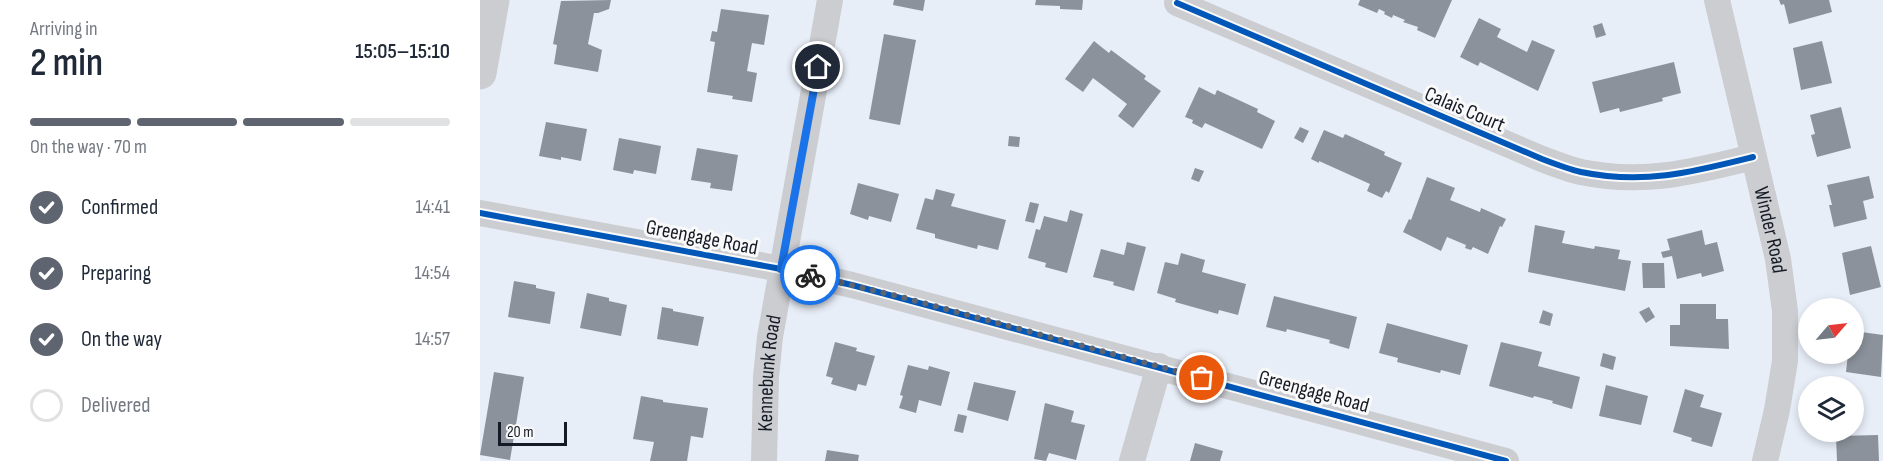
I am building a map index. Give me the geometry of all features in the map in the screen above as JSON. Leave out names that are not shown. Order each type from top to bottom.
[{"type":"street","points":[[480,73],[493,0]]},
{"type":"street","name":"Kennebunk Road","points":[[764,461],[766,377],[770,337],[830,0]]},
{"type":"street","name":"Winder Road","points":[[1717,0],[1778,259],[1785,311],[1785,361],[1765,461]]},
{"type":"street","name":"Calais Court","points":[[1177,3],[1542,159],[1580,172],[1616,177],[1652,178],[1687,173],[1754,158]]},
{"type":"street","name":"Greengage Road","points":[[480,213],[781,269],[905,298],[1506,461]]},
{"type":"street","points":[[1132,461],[1159,366]]},
{"type":"building","points":[[611,0],[609,9],[594,13],[588,44],[602,50],[598,72],[554,64],[557,45],[553,44],[561,1]]},
{"type":"building","points":[[894,0],[925,0],[923,11],[893,5]]},
{"type":"building","points":[[1036,0],[1083,0],[1082,10],[1035,5]]},
{"type":"building","points":[[1360,0],[1452,0],[1435,38],[1417,30],[1418,27],[1403,22],[1405,20],[1393,15],[1392,18],[1379,9],[1377,13],[1358,5]]},
{"type":"building","points":[[1779,0],[1829,0],[1832,12],[1789,24],[1784,4],[1781,5]]},
{"type":"building","points":[[721,9],[769,15],[764,45],[752,43],[747,71],[757,73],[752,102],[707,92],[715,42],[710,41],[712,31],[717,32]]},
{"type":"building","points":[[1479,18],[1501,29],[1497,37],[1527,52],[1532,40],[1555,50],[1538,91],[1480,62],[1478,66],[1460,57]]},
{"type":"building","points":[[1602,23],[1606,35],[1596,38],[1593,26]]},
{"type":"building","points":[[884,34],[916,40],[900,125],[869,119]]},
{"type":"building","points":[[1094,41],[1109,53],[1111,50],[1146,76],[1144,79],[1161,91],[1133,128],[1118,116],[1127,104],[1093,78],[1083,92],[1065,79]]},
{"type":"building","points":[[1822,41],[1832,83],[1801,90],[1793,48]]},
{"type":"building","points":[[1674,62],[1681,93],[1662,98],[1663,101],[1620,112],[1619,108],[1600,113],[1592,82]]},
{"type":"building","points":[[1199,87],[1215,95],[1217,90],[1258,109],[1257,112],[1275,121],[1262,149],[1205,123],[1202,128],[1192,123],[1193,120],[1185,117]]},
{"type":"building","points":[[1841,107],[1851,148],[1817,157],[1811,135],[1815,134],[1810,115]]},
{"type":"building","points":[[546,122],[587,129],[581,161],[539,156]]},
{"type":"building","points":[[1300,127],[1309,131],[1303,143],[1294,138]]},
{"type":"building","points":[[1324,130],[1343,138],[1345,134],[1385,152],[1384,155],[1402,163],[1389,193],[1386,191],[1382,198],[1367,191],[1370,184],[1311,159]]},
{"type":"building","points":[[1009,136],[1020,137],[1019,147],[1008,146]]},
{"type":"building","points":[[619,138],[661,146],[656,174],[634,170],[633,174],[613,170]]},
{"type":"building","points":[[697,148],[738,155],[732,191],[710,188],[711,183],[691,180]]},
{"type":"building","points":[[1195,168],[1204,171],[1199,182],[1191,179]]},
{"type":"building","points":[[1869,176],[1874,198],[1863,201],[1867,219],[1834,227],[1827,185]]},
{"type":"building","points":[[1427,177],[1455,188],[1450,200],[1480,212],[1481,208],[1506,219],[1502,227],[1500,226],[1488,254],[1473,247],[1471,250],[1465,248],[1466,245],[1447,237],[1441,251],[1403,232],[1409,219],[1411,220]]},
{"type":"building","points":[[858,183],[899,194],[891,222],[869,216],[868,220],[850,214]]},
{"type":"building","points":[[936,189],[955,194],[951,206],[1006,220],[998,250],[978,245],[977,249],[935,238],[935,234],[916,229],[925,198],[933,200]]},
{"type":"building","points":[[1030,202],[1039,204],[1034,223],[1025,221]]},
{"type":"building","points":[[1070,210],[1083,214],[1067,273],[1045,267],[1046,263],[1028,258],[1036,229],[1040,230],[1044,216],[1067,222]]},
{"type":"building","points":[[1535,225],[1565,231],[1562,243],[1594,249],[1595,246],[1620,250],[1618,259],[1631,261],[1625,291],[1528,272]]},
{"type":"building","points":[[1702,230],[1705,245],[1717,242],[1724,271],[1702,277],[1701,273],[1677,279],[1672,256],[1663,258],[1661,252],[1670,250],[1667,239]]},
{"type":"building","points":[[1127,242],[1146,247],[1134,291],[1113,285],[1114,282],[1093,277],[1101,249],[1124,255]]},
{"type":"building","points":[[1871,246],[1881,287],[1850,295],[1842,253]]},
{"type":"building","points":[[1181,253],[1205,260],[1202,272],[1246,284],[1238,315],[1219,310],[1218,314],[1175,302],[1176,299],[1157,293],[1165,262],[1178,265]]},
{"type":"building","points":[[1642,263],[1664,263],[1665,288],[1643,288]]},
{"type":"building","points":[[514,281],[536,285],[536,288],[555,292],[550,324],[508,317]]},
{"type":"building","points":[[587,293],[627,305],[621,336],[580,328]]},
{"type":"building","points":[[1274,296],[1357,317],[1349,349],[1329,343],[1330,340],[1287,329],[1286,332],[1266,327]]},
{"type":"building","points":[[1680,304],[1716,304],[1716,319],[1728,319],[1729,349],[1670,346],[1670,325],[1680,325]]},
{"type":"building","points":[[662,307],[704,317],[698,346],[657,339]]},
{"type":"building","points":[[1649,307],[1655,317],[1646,323],[1639,312]]},
{"type":"building","points":[[1543,310],[1553,314],[1550,326],[1539,323]]},
{"type":"building","points":[[1387,323],[1468,345],[1460,375],[1441,370],[1440,373],[1397,362],[1398,358],[1379,353]]},
{"type":"building","points":[[1864,332],[1883,335],[1881,377],[1846,372],[1847,364],[1864,364]]},
{"type":"building","points":[[835,342],[875,356],[866,386],[858,384],[856,391],[831,384],[833,378],[826,376]]},
{"type":"building","points":[[1501,342],[1542,352],[1538,366],[1580,377],[1572,409],[1552,403],[1553,401],[1489,386]]},
{"type":"building","points":[[1603,353],[1616,357],[1613,370],[1600,366]]},
{"type":"building","points":[[908,365],[928,370],[929,366],[950,372],[941,406],[919,400],[916,413],[899,408]]},
{"type":"building","points":[[494,372],[524,377],[510,460],[480,455]]},
{"type":"building","points":[[974,382],[1016,391],[1008,421],[967,410]]},
{"type":"building","points":[[1606,385],[1648,396],[1641,425],[1599,416]]},
{"type":"building","points":[[1685,389],[1704,395],[1700,407],[1722,413],[1712,447],[1691,441],[1692,438],[1673,432]]},
{"type":"building","points":[[641,396],[663,400],[663,402],[708,408],[703,438],[691,436],[687,461],[650,461],[654,442],[633,439]]},
{"type":"building","points":[[1045,403],[1074,411],[1071,422],[1085,425],[1076,460],[1049,453],[1046,461],[1034,459]]},
{"type":"building","points":[[958,414],[967,416],[963,433],[954,431]]},
{"type":"building","points":[[1864,435],[1878,435],[1879,461],[1837,461],[1836,442],[1864,442]]},
{"type":"building","points":[[1195,443],[1223,451],[1220,461],[1190,461]]},
{"type":"building","points":[[827,450],[859,455],[858,461],[825,461]]},
{"type":"cycle path","points":[[1177,3],[1542,159],[1576,171],[1604,176],[1647,177],[1689,172],[1753,157]]},
{"type":"cycle path","points":[[480,213],[781,269],[852,285],[1506,461]]},
{"type":"way so far","points":[[810,275],[905,298],[1202,378]]},
{"type":"route","points":[[810,275],[781,269],[818,67]]}]
